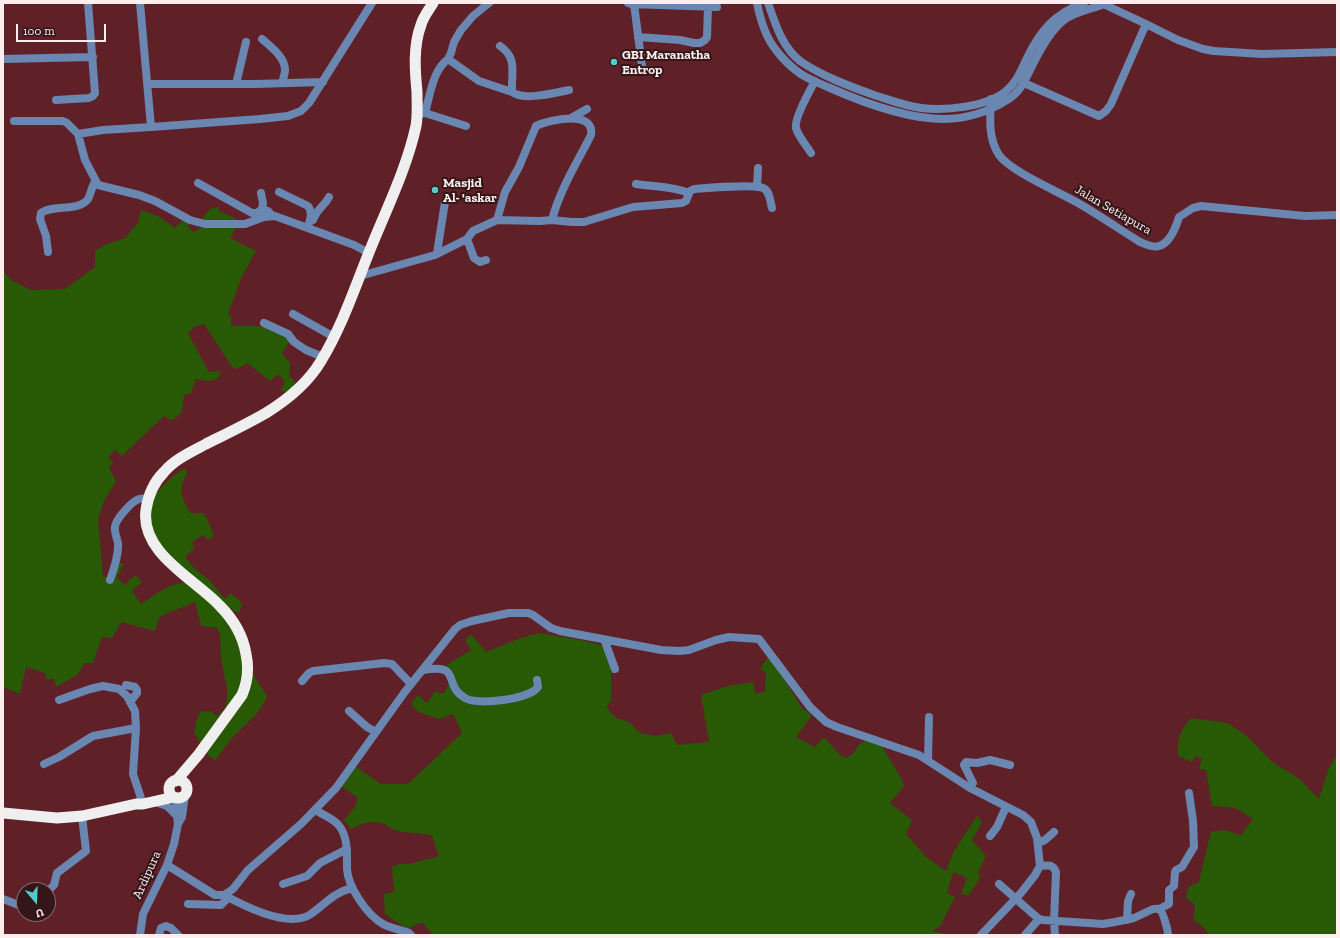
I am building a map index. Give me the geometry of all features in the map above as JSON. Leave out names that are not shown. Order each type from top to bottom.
[{"type":"highway","points":[[180,795],[169,790],[173,783],[199,754],[236,704],[244,690],[248,675],[248,663],[245,648],[234,624],[220,606],[164,557],[152,541],[148,532],[146,520],[146,510],[149,499],[156,482],[164,471],[176,461],[190,452],[266,413],[302,386],[315,371],[334,337],[407,158],[421,114],[415,70],[418,33],[421,23],[433,3]]},
{"type":"highway","points":[[180,795],[199,754]]},
{"type":"highway","points":[[140,803],[173,783],[184,782],[180,795]]},
{"type":"highway","points":[[3,813],[57,818],[82,816],[180,795]]},
{"type":"street","points":[[56,100],[78,99],[94,96],[96,88],[88,3]]},
{"type":"street","points":[[140,3],[151,127]]},
{"type":"street","points":[[78,134],[103,130],[260,119],[288,116],[301,111],[309,103],[372,3]]},
{"type":"street","points":[[466,126],[421,114],[438,70],[442,63],[448,59],[454,42],[461,30],[473,16],[489,3]]},
{"type":"street","points":[[757,3],[775,50],[798,72],[815,81],[872,104],[924,118],[954,118],[975,114],[1006,101],[1015,95],[1024,83],[1040,51],[1052,33],[1064,20],[1082,11],[1104,4],[1191,46],[1214,51],[1236,51],[1262,54],[1337,52]]},
{"type":"street","points":[[768,3],[782,39],[799,60],[846,85],[901,104],[921,108],[940,109],[964,107],[981,103],[1006,91],[1019,76],[1028,57],[1049,24],[1061,13],[1084,3]]},
{"type":"street","points":[[642,66],[631,4],[717,7]]},
{"type":"street","points":[[638,37],[700,43],[707,37],[708,7]]},
{"type":"street","points":[[1024,83],[1099,116],[1111,104],[1146,24]]},
{"type":"street","points":[[262,39],[279,56],[283,63],[285,68],[282,83]]},
{"type":"street","points":[[236,84],[246,42]]},
{"type":"street","points":[[500,46],[507,51],[512,63],[512,92]]},
{"type":"street","points":[[3,59],[93,57]]},
{"type":"street","points":[[448,59],[479,81],[522,96],[533,96],[569,90]]},
{"type":"street","points":[[810,153],[798,133],[796,123],[815,81]]},
{"type":"street","points":[[148,84],[322,82]]},
{"type":"street","name":"Jalan Setiapura","points":[[991,99],[990,133],[1000,157],[1011,167],[1078,203],[1140,242],[1151,246],[1159,246],[1166,241],[1176,227],[1179,217],[1193,208],[1200,206],[1304,216],[1337,215]]},
{"type":"street","points":[[570,118],[587,109]]},
{"type":"street","points":[[497,220],[505,192],[519,167],[536,126],[570,118],[578,118],[591,127],[591,135],[560,194],[552,220]]},
{"type":"street","points":[[14,121],[63,121],[67,123],[78,134],[85,160],[95,182],[98,185],[139,195],[190,220],[205,224],[245,224],[272,215]]},
{"type":"street","points":[[757,187],[758,168]]},
{"type":"street","points":[[48,252],[46,236],[40,219],[41,213],[46,210],[65,208],[86,201],[95,182]]},
{"type":"street","points":[[198,183],[252,213],[257,213],[262,209],[263,203],[261,193]]},
{"type":"street","points":[[636,184],[674,188],[689,193]]},
{"type":"street","points":[[360,276],[425,258],[467,239],[473,231],[497,220],[552,220],[584,222],[632,206],[682,203],[686,201],[690,191],[694,189],[751,186],[763,188],[768,192],[772,208]]},
{"type":"street","points":[[279,192],[310,208],[309,228]]},
{"type":"street","points":[[309,228],[315,213],[329,197]]},
{"type":"street","points":[[437,253],[445,202]]},
{"type":"street","points":[[262,209],[268,211],[272,215],[354,245],[369,253]]},
{"type":"street","points":[[467,239],[474,258],[480,262],[486,260]]},
{"type":"street","points":[[293,314],[334,337]]},
{"type":"street","points":[[264,322],[288,334],[294,342],[306,350],[323,357]]},
{"type":"street","points":[[110,580],[118,551],[118,543],[114,527],[126,510],[139,499],[149,499]]},
{"type":"street","points":[[188,904],[221,905],[248,870],[315,810],[336,788],[447,637],[460,625],[509,613],[528,613],[551,628],[560,631],[661,650],[689,650],[716,640],[730,637],[759,640],[810,707],[826,722],[919,755],[970,788],[1027,818],[1034,829],[1038,843],[1040,866],[1030,882],[981,935]]},
{"type":"street","points":[[604,639],[615,669]]},
{"type":"street","points":[[302,681],[309,673],[313,671],[384,663],[392,664],[412,684]]},
{"type":"street","points":[[423,670],[442,668],[448,672],[456,691],[470,701],[509,699],[530,694],[538,687],[537,680]]},
{"type":"street","points":[[126,685],[137,690],[130,702]]},
{"type":"street","points":[[59,700],[103,686],[119,688],[135,711],[136,728],[133,774],[140,803]]},
{"type":"street","points":[[349,711],[367,727],[376,732]]},
{"type":"street","points":[[928,760],[929,718]]},
{"type":"street","points":[[44,764],[59,757],[93,736],[136,728]]},
{"type":"street","points":[[970,788],[973,783],[964,765],[966,762],[977,763],[990,760],[1010,765]]},
{"type":"street","points":[[1159,910],[1168,905],[1169,890],[1174,886],[1175,872],[1182,867],[1194,847],[1193,821],[1189,792]]},
{"type":"street","name":"Ardipura","points":[[178,824],[176,815],[180,795]]},
{"type":"street","name":"Ardipura","points":[[140,935],[142,919],[146,906],[167,865],[178,824],[182,817],[180,795]]},
{"type":"street","points":[[154,801],[167,806],[176,815]]},
{"type":"street","points":[[990,836],[997,827],[1006,807]]},
{"type":"street","points":[[315,810],[337,822],[340,827],[345,839],[348,877],[352,888],[375,918],[384,924],[411,935]]},
{"type":"street","points":[[55,882],[57,874],[86,851],[82,816]]},
{"type":"street","points":[[1038,843],[1045,840],[1054,832]]},
{"type":"street","points":[[283,884],[306,876],[320,862],[346,849]]},
{"type":"street","points":[[167,865],[215,895],[227,896],[263,912],[284,918],[294,919],[307,916],[340,892],[352,888]]},
{"type":"street","points":[[1040,866],[1054,866],[1056,872],[1054,921],[1055,935]]},
{"type":"street","points":[[1000,884],[1039,919],[1103,924],[1127,920],[1153,909],[1159,910],[1163,914],[1168,928],[1168,935]]},
{"type":"street","points":[[1127,920],[1128,901],[1131,894]]},
{"type":"street","points":[[3,899],[16,904]]},
{"type":"street","points":[[1025,935],[1039,919]]},
{"type":"street","points":[[159,935],[161,928],[166,926],[171,928],[178,935]]},
{"type":"green space","points":[[218,207],[219,211],[236,219],[237,225],[230,238],[256,251],[242,276],[228,314],[231,317],[231,326],[256,326],[281,332],[290,341],[282,353],[290,363],[289,376],[299,386],[289,394],[281,390],[284,385],[284,380],[278,374],[270,381],[247,363],[237,369],[232,367],[204,324],[194,327],[188,333],[209,372],[218,371],[221,373],[216,379],[210,381],[196,379],[191,393],[184,395],[182,410],[178,416],[171,420],[164,416],[122,456],[115,450],[108,457],[113,463],[109,468],[116,481],[104,501],[98,519],[103,577],[112,577],[117,563],[124,563],[117,578],[125,585],[135,575],[142,582],[132,591],[141,604],[168,587],[185,583],[165,557],[148,523],[154,495],[172,477],[185,468],[187,474],[181,490],[185,503],[190,513],[203,513],[214,536],[208,540],[203,535],[192,542],[194,548],[185,557],[193,567],[210,581],[225,599],[230,593],[240,601],[242,605],[239,613],[232,610],[221,601],[252,659],[252,670],[267,696],[262,707],[231,739],[215,760],[210,757],[194,733],[200,712],[210,711],[217,716],[225,709],[227,689],[221,658],[220,633],[216,627],[201,625],[195,602],[165,614],[159,618],[155,631],[121,622],[112,638],[102,637],[93,663],[85,663],[77,675],[56,687],[54,679],[46,679],[45,673],[26,667],[20,694],[3,687],[3,271],[11,280],[31,290],[65,289],[95,267],[95,251],[105,245],[125,238],[138,223],[141,210],[158,216],[175,228],[184,219],[190,222],[188,227],[194,232],[203,226],[203,218],[210,209]]},
{"type":"green space","points":[[538,633],[577,639],[604,646],[611,665],[611,701],[606,707],[616,718],[629,722],[640,733],[656,736],[671,733],[677,745],[709,742],[701,695],[728,686],[753,682],[755,694],[765,692],[766,673],[760,669],[768,657],[802,708],[812,715],[796,737],[815,747],[824,737],[840,755],[847,758],[854,752],[859,744],[872,738],[882,746],[901,778],[904,786],[890,803],[912,820],[906,834],[926,857],[946,871],[954,851],[977,816],[982,822],[972,840],[986,856],[978,872],[980,878],[969,895],[961,894],[967,878],[953,872],[947,893],[955,897],[940,926],[932,931],[951,935],[433,935],[422,922],[407,929],[385,914],[384,894],[394,892],[392,867],[399,864],[409,864],[439,856],[432,836],[392,829],[384,824],[376,822],[363,824],[351,829],[344,820],[355,807],[358,798],[340,785],[356,767],[381,784],[408,784],[462,733],[453,714],[439,719],[419,712],[411,704],[418,695],[427,703],[435,691],[443,694],[454,676],[445,668],[448,664],[471,650],[465,640],[471,634],[486,652]]},
{"type":"green space","points":[[1191,718],[1228,723],[1248,737],[1272,762],[1300,779],[1319,799],[1328,770],[1337,754],[1337,935],[1209,935],[1203,927],[1194,920],[1195,905],[1186,898],[1188,887],[1199,882],[1211,832],[1224,830],[1241,835],[1253,819],[1235,808],[1212,806],[1206,770],[1199,769],[1202,759],[1195,756],[1192,762],[1178,756],[1180,736],[1184,727]]},
{"type":"place","name":"GBI Maranatha Entrop","points":[[614,62]]},
{"type":"place","name":"Masjid Al- 'askar","points":[[435,190]]}]
